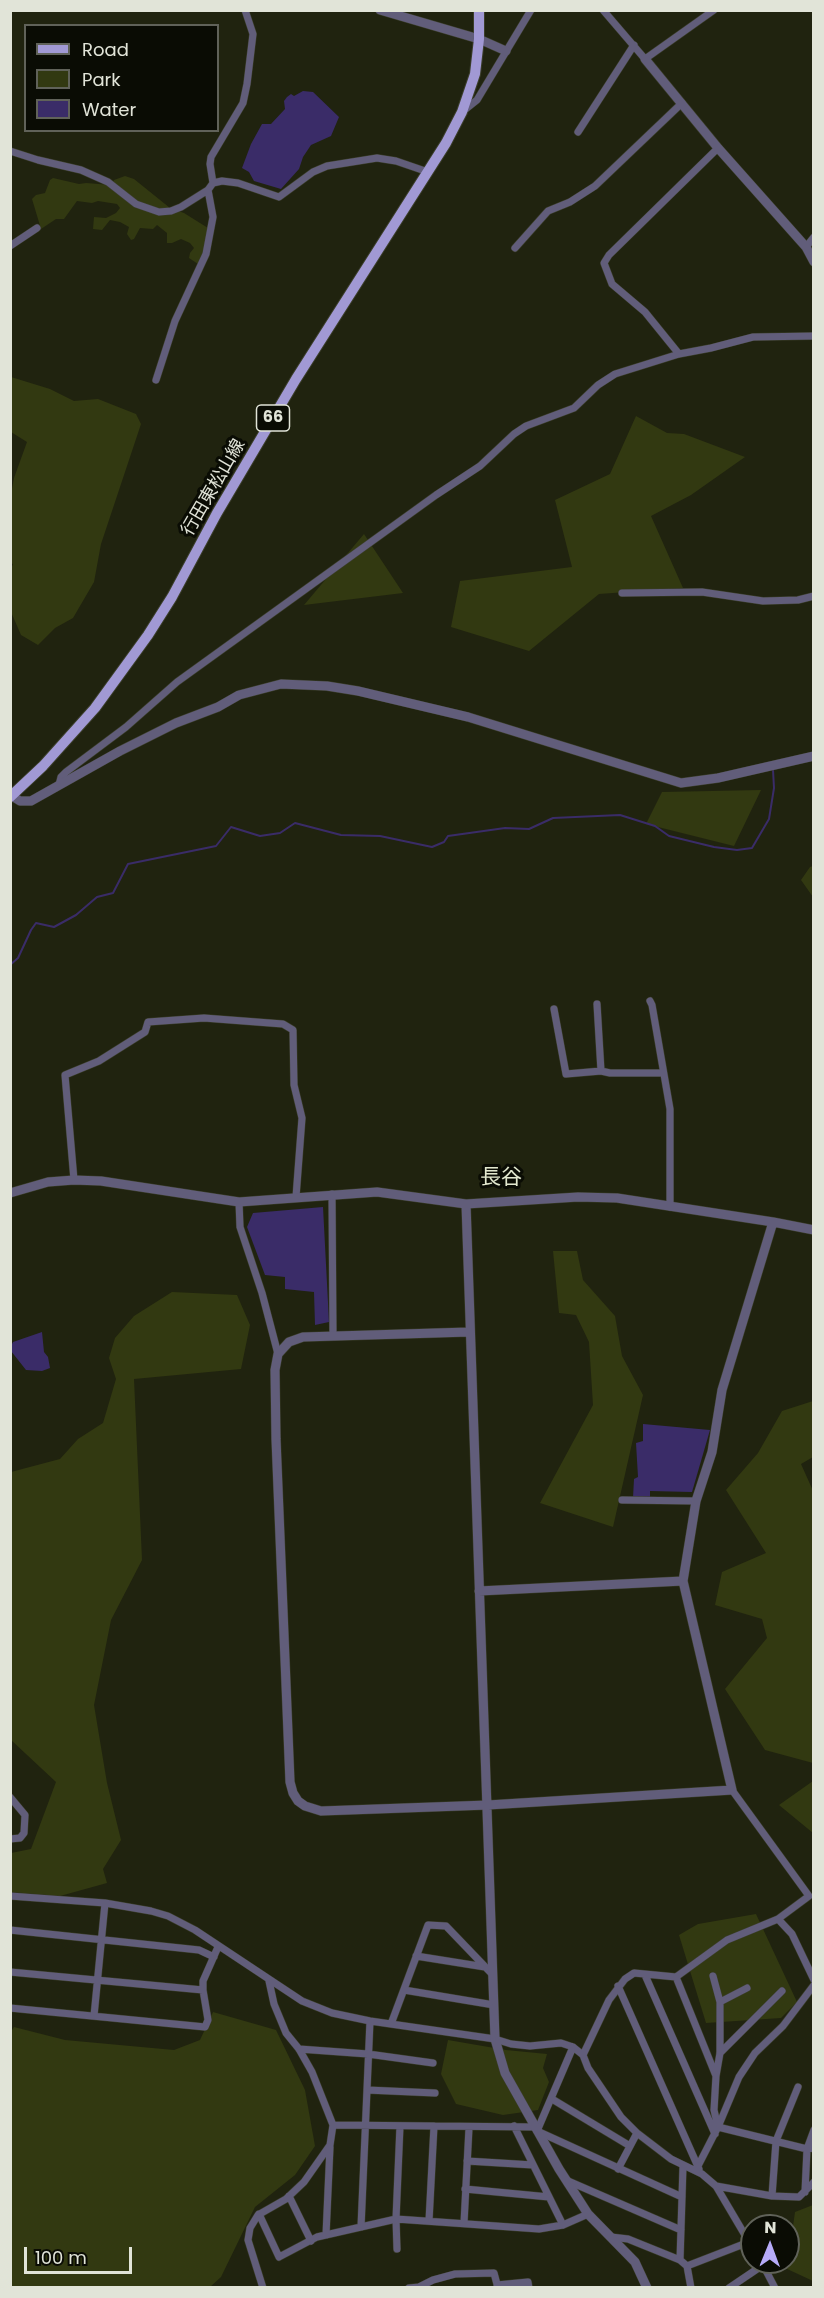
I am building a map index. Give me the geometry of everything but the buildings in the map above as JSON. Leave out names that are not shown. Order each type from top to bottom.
[{"type":"main road","name":"行田東松山線","points":[[11,796],[43,766],[95,708],[148,635],[296,380],[428,172],[462,112],[475,74],[480,10]]},
{"type":"street","points":[[10,151],[81,170],[108,182],[136,204],[159,212],[181,207],[208,190],[213,183],[210,164],[212,157],[243,104],[253,34],[245,10]]},
{"type":"street","points":[[380,10],[479,39],[506,51]]},
{"type":"street","points":[[462,112],[477,100],[531,10]]},
{"type":"street","points":[[603,10],[718,148],[806,247],[813,262]]},
{"type":"street","points":[[645,59],[714,10]]},
{"type":"street","points":[[578,132],[634,45]]},
{"type":"street","points":[[515,248],[548,211],[570,202],[595,186],[682,103]]},
{"type":"street","points":[[679,354],[645,312],[612,284],[604,264],[609,255],[718,148]]},
{"type":"street","points":[[213,183],[238,183],[279,197],[313,172],[327,166],[377,158],[396,161],[428,172]]},
{"type":"street","points":[[156,380],[175,321],[206,254],[213,217],[208,190]]},
{"type":"street","points":[[10,246],[38,228]]},
{"type":"street","points":[[806,247],[813,237]]},
{"type":"street","points":[[59,785],[61,777],[66,772],[126,727],[177,682],[436,495],[480,466],[514,434],[526,426],[574,408],[598,385],[615,374],[679,354],[753,336],[813,336]]},
{"type":"street","points":[[622,593],[702,592],[763,601],[798,600],[813,596]]},
{"type":"street","points":[[11,796],[20,801],[30,801],[176,723],[218,707],[239,696],[280,684],[327,686],[358,691],[468,717],[681,783],[718,778],[813,756]]},
{"type":"street","points":[[650,1001],[670,1109],[670,1207]]},
{"type":"street","points":[[597,1004],[601,1071]]},
{"type":"street","points":[[554,1009],[566,1074],[601,1071],[662,1073]]},
{"type":"street","points":[[74,1180],[65,1076],[99,1061],[145,1032],[148,1022],[204,1018],[283,1024],[293,1030],[294,1085],[302,1118],[296,1197]]},
{"type":"street","points":[[10,1193],[48,1182],[74,1180],[101,1181],[239,1202],[376,1192],[466,1204],[578,1197],[617,1198],[813,1230]]},
{"type":"street","points":[[332,1194],[333,1335]]},
{"type":"street","points":[[239,1202],[240,1227],[262,1293],[278,1354],[275,1370],[276,1440],[290,1782],[298,1801],[321,1811],[488,1805],[732,1790]]},
{"type":"street","points":[[466,1204],[495,2039],[505,2073],[536,2129],[588,2214],[635,2262],[647,2288]]},
{"type":"street","points":[[583,2055],[600,2016],[618,1986],[634,1973],[676,1977],[727,1940],[778,1918],[810,1896],[732,1790],[683,1581],[696,1500],[712,1452],[722,1390],[773,1222]]},
{"type":"street","points":[[278,1354],[289,1342],[303,1337],[469,1332]]},
{"type":"street","points":[[622,1500],[696,1500]]},
{"type":"street","points":[[478,1591],[683,1581]]},
{"type":"street","points":[[10,1797],[25,1815],[24,1833],[20,1838],[10,1839]]},
{"type":"street","points":[[10,1896],[105,1903],[143,1909],[168,1916],[195,1930],[269,1981],[316,2008],[370,2021],[530,2046],[561,2043],[573,2047],[583,2055],[605,2095],[621,2117],[637,2133],[683,2166],[702,2174],[716,2186],[740,2226]]},
{"type":"street","points":[[94,2016],[105,1903]]},
{"type":"street","points":[[778,1918],[792,1934],[813,1980]]},
{"type":"street","points":[[391,2024],[428,1925],[446,1926],[494,1976]]},
{"type":"street","points":[[10,1930],[199,1950],[214,1957]]},
{"type":"street","points":[[10,2008],[205,2028],[208,2020],[203,1990],[204,1981],[218,1947]]},
{"type":"street","points":[[416,1956],[485,1967]]},
{"type":"street","points":[[10,1972],[203,1990]]},
{"type":"street","points":[[645,1975],[714,2134]]},
{"type":"street","points":[[713,1976],[720,2002],[720,2053],[714,2110],[718,2127]]},
{"type":"street","points":[[676,1977],[716,2076]]},
{"type":"street","points":[[269,1981],[274,2004],[286,2033],[299,2049],[312,2072],[333,2125],[326,2235]]},
{"type":"street","points":[[698,2166],[718,2127],[739,2077],[754,2053],[783,2026],[813,1985]]},
{"type":"street","points":[[618,1986],[702,2174]]},
{"type":"street","points":[[720,2002],[747,1988]]},
{"type":"street","points":[[404,1990],[494,2005]]},
{"type":"street","points":[[720,2053],[782,1991]]},
{"type":"street","points":[[361,2227],[370,2021]]},
{"type":"street","points":[[536,2129],[552,2099],[573,2047]]},
{"type":"street","points":[[299,2049],[368,2054],[434,2063]]},
{"type":"street","points":[[772,2196],[776,2141],[798,2087]]},
{"type":"street","points":[[367,2090],[435,2093]]},
{"type":"street","points":[[552,2099],[630,2146]]},
{"type":"street","points":[[333,2125],[470,2128],[514,2126],[536,2129],[682,2197]]},
{"type":"street","points":[[397,2249],[400,2126]]},
{"type":"street","points":[[429,2221],[434,2126]]},
{"type":"street","points":[[514,2126],[563,2225]]},
{"type":"street","points":[[718,2127],[810,2149]]},
{"type":"street","points":[[464,2223],[470,2128]]},
{"type":"street","points":[[805,2192],[813,2130]]},
{"type":"street","points":[[618,2169],[637,2133]]},
{"type":"street","points":[[263,2288],[248,2240],[250,2229],[259,2214],[289,2196],[304,2182],[330,2145]]},
{"type":"street","points":[[467,2161],[533,2165]]},
{"type":"street","points":[[680,2260],[683,2166]]},
{"type":"street","points":[[568,2181],[681,2230]]},
{"type":"street","points":[[716,2186],[772,2196],[799,2197],[813,2182]]},
{"type":"street","points":[[465,2189],[549,2197]]},
{"type":"street","points":[[289,2196],[311,2241]]},
{"type":"street","points":[[259,2214],[279,2257],[326,2235],[396,2219],[539,2229],[563,2225],[588,2214]]},
{"type":"street","points":[[610,2237],[628,2239],[680,2260],[687,2266],[691,2288]]},
{"type":"street","points":[[687,2266],[740,2249]]},
{"type":"street","points":[[408,2288],[419,2287],[433,2280],[455,2274],[494,2273],[497,2286],[528,2282],[529,2288]]},
{"type":"street","points":[[729,2288],[748,2274]]},
{"type":"street","points":[[767,2274],[775,2288]]},
{"type":"green space","points":[[125,176],[134,179],[170,208],[184,213],[208,228],[207,245],[198,264],[189,258],[194,248],[190,243],[181,239],[167,243],[167,233],[157,225],[153,229],[140,228],[131,240],[127,234],[129,227],[120,222],[110,220],[102,230],[93,229],[94,217],[106,218],[116,213],[120,208],[117,204],[77,201],[64,219],[56,219],[41,229],[32,199],[36,195],[45,193],[53,178],[79,184],[111,185],[114,180]]},
{"type":"green space","points":[[11,377],[50,389],[74,401],[98,399],[136,414],[141,424],[101,544],[94,582],[73,618],[55,628],[38,645],[21,635],[11,612],[10,571],[13,564],[10,563],[11,494],[14,478],[27,442],[11,432]]},
{"type":"green space","points":[[636,416],[667,433],[684,434],[745,457],[691,495],[651,516],[683,588],[599,594],[529,651],[451,627],[460,581],[572,567],[555,500],[610,474]]},
{"type":"green space","points":[[364,534],[403,593],[304,605]]},
{"type":"green space","points":[[761,790],[734,846],[646,824],[662,792]]},
{"type":"green space","points":[[814,866],[813,897],[801,880],[810,867]]},
{"type":"green space","points":[[553,1251],[577,1251],[583,1280],[615,1316],[622,1356],[643,1395],[613,1527],[540,1503],[593,1405],[589,1342],[576,1315],[559,1313]]},
{"type":"green space","points":[[172,1292],[237,1295],[250,1325],[241,1369],[134,1379],[142,1560],[111,1620],[94,1705],[107,1783],[121,1840],[103,1869],[107,1883],[60,1896],[11,1892],[11,1853],[31,1849],[56,1782],[11,1740],[11,1472],[60,1459],[78,1439],[103,1423],[116,1379],[109,1358],[115,1338],[134,1316]]},
{"type":"green space","points":[[813,1401],[813,1457],[801,1464],[814,1493],[813,1763],[765,1750],[725,1689],[767,1638],[762,1619],[715,1605],[722,1572],[766,1553],[726,1490],[758,1453],[782,1411]]},
{"type":"green space","points":[[813,1781],[813,1833],[779,1805]]},
{"type":"green space","points":[[756,1914],[797,2002],[781,2018],[706,2023],[679,1935],[698,1924]]},
{"type":"green space","points":[[213,2012],[276,2030],[305,2090],[315,2146],[295,2175],[255,2207],[221,2277],[210,2287],[11,2287],[10,2033],[14,2027],[65,2040],[174,2050],[200,2040]]},
{"type":"green space","points":[[448,2040],[547,2054],[543,2068],[549,2082],[538,2110],[503,2115],[456,2104],[441,2074]]},
{"type":"green space","points":[[814,2205],[813,2281],[798,2274],[800,2274],[800,2214],[795,2214]]},
{"type":"water","points":[[303,91],[313,92],[339,117],[331,136],[311,145],[299,169],[281,189],[254,181],[249,172],[242,168],[251,144],[262,124],[271,124],[285,109],[284,101],[287,97]]},
{"type":"water","points":[[323,1207],[329,1322],[315,1325],[314,1292],[285,1289],[285,1277],[265,1275],[247,1227],[253,1213]]},
{"type":"water","points":[[42,1332],[44,1352],[48,1357],[50,1368],[42,1371],[26,1370],[11,1351],[11,1346],[13,1342]]},
{"type":"water","points":[[643,1424],[710,1430],[692,1492],[650,1491],[650,1497],[633,1498],[634,1479],[638,1477],[636,1443],[643,1441]]},
{"type":"waterway","points":[[10,965],[18,958],[36,923],[54,927],[76,915],[97,897],[113,893],[128,864],[216,846],[231,827],[260,836],[280,833],[295,823],[341,835],[380,836],[432,847],[444,842],[448,836],[505,828],[529,829],[553,818],[620,815],[655,826],[669,836],[737,850],[752,848],[769,819],[774,788],[773,770]]},
{"type":"district","name":"長谷","points":[[501,1179]]}]
